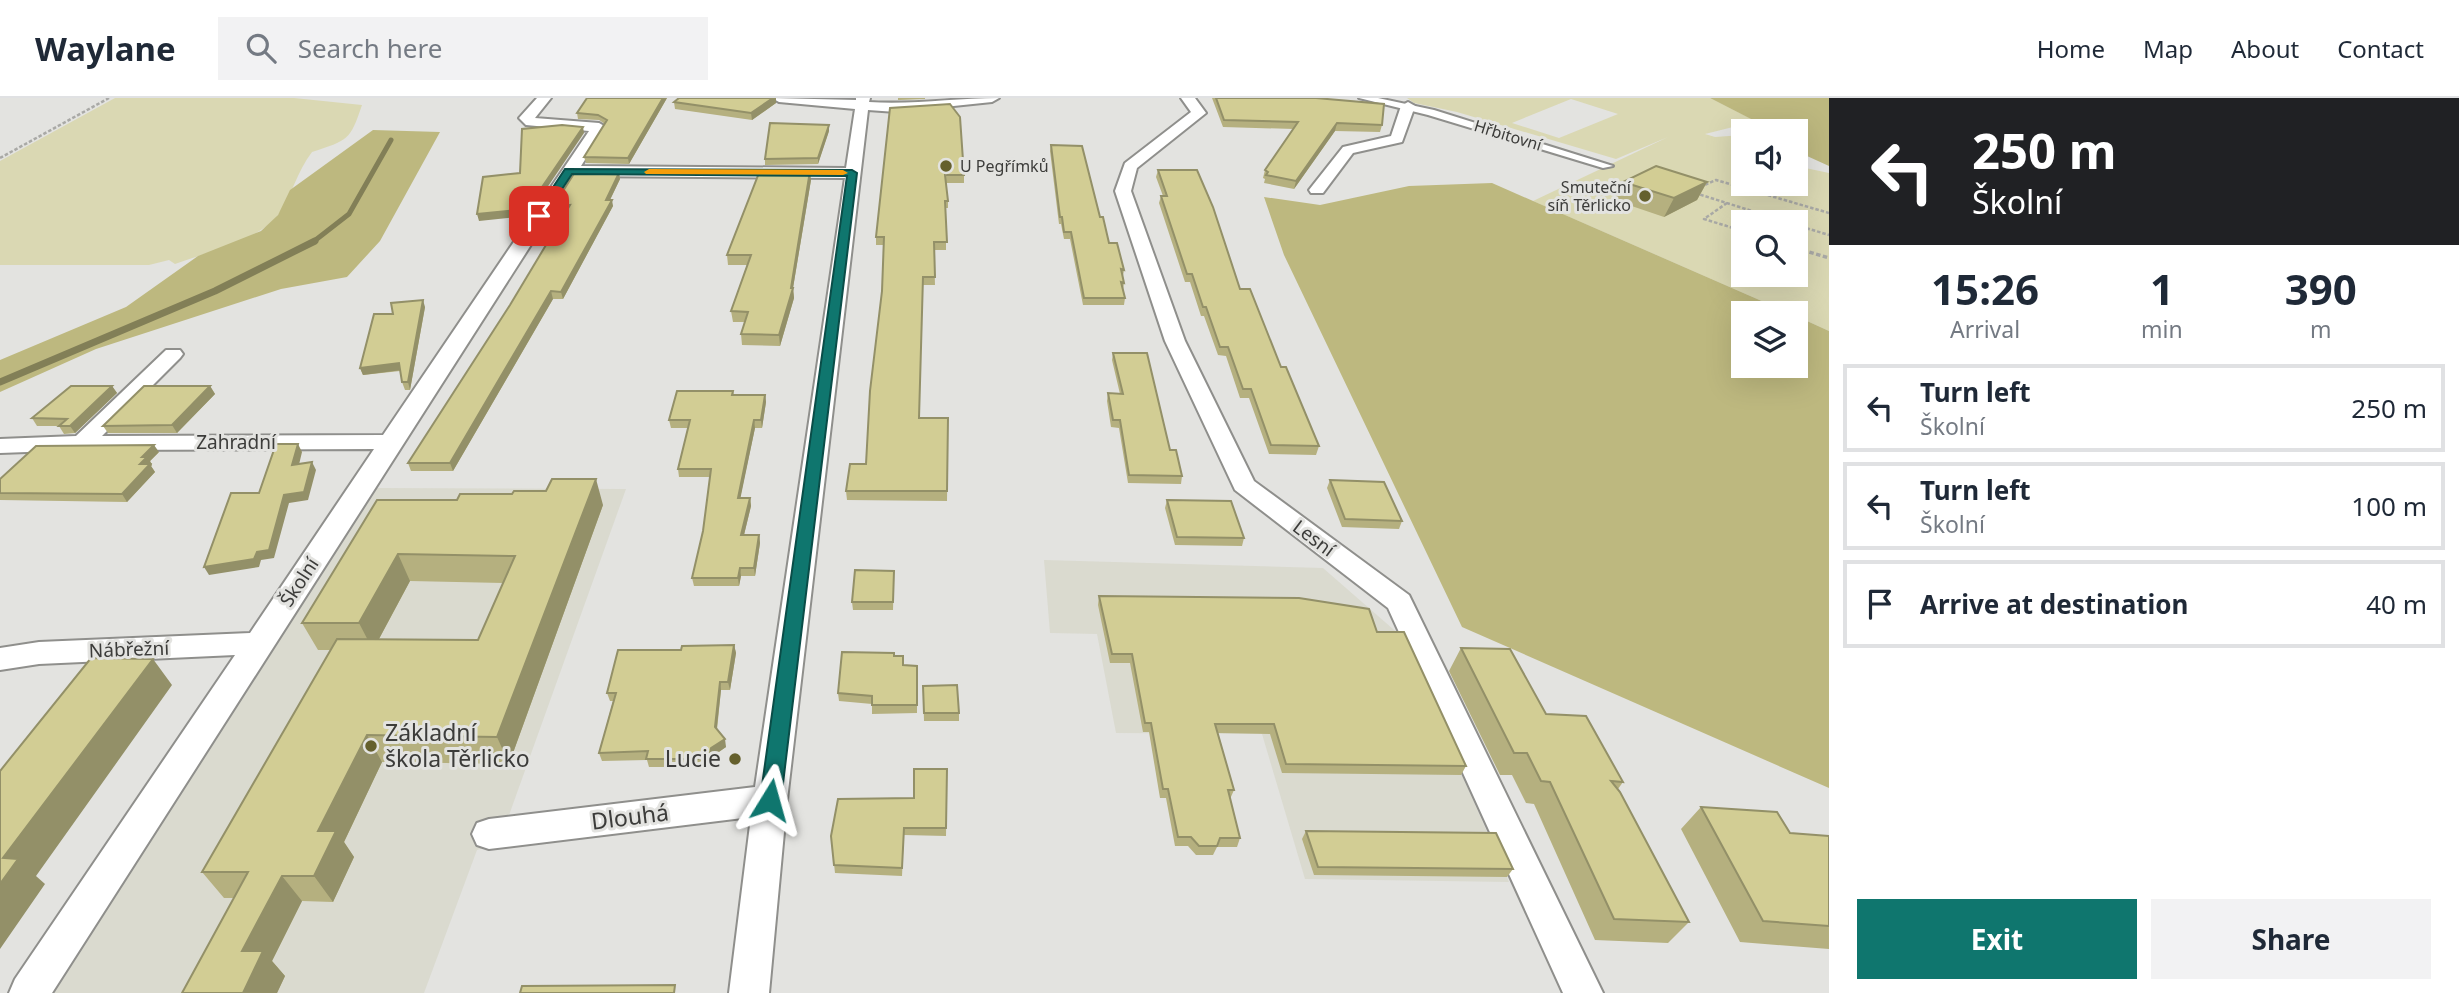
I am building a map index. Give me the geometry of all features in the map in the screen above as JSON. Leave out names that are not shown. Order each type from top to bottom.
[{"type":"street","name":"Školní","points":[[29,993],[599,127],[531,122],[526,118],[544,98]]},
{"type":"street","points":[[779,98],[862,102],[896,108],[992,98]]},
{"type":"street","name":"Lesní","points":[[1188,98],[1199,113],[1130,166],[1123,191],[1175,341],[1244,485],[1399,602],[1583,993]]},
{"type":"street","name":"Hřbitovní","points":[[1364,98],[1408,106],[1607,166]]},
{"type":"street","points":[[749,993],[770,800],[862,102]]},
{"type":"street","points":[[1317,190],[1348,150],[1397,139],[1408,106]]},
{"type":"street","points":[[569,171],[852,173]]},
{"type":"street","points":[[82,443],[173,354]]},
{"type":"street","name":"Zahradní","points":[[0,446],[82,443],[391,442]]},
{"type":"street","name":"Nábřežní","points":[[0,659],[39,653],[259,643]]},
{"type":"street","name":"Dlouhá","points":[[489,834],[770,800]]},
{"type":"path","points":[[0,158],[109,98]]},
{"type":"path","points":[[1749,210],[1690,192],[1716,180],[1829,213]]},
{"type":"path","points":[[1727,203],[1704,219],[1731,227]]},
{"type":"path","points":[[1808,229],[1829,235]]},
{"type":"path","points":[[1808,252],[1829,258]]},
{"type":"shaded area","points":[[115,98],[294,98],[362,105],[346,138],[312,152],[278,215],[270,224],[245,239],[175,264],[169,260],[149,265],[0,265],[0,161]]},
{"type":"shaded area","points":[[1407,98],[1710,98],[1750,118],[1731,119],[1731,128],[1705,134],[1715,137],[1731,136],[1731,196],[1808,196],[1808,169],[1829,173],[1829,331],[1808,321],[1808,301],[1762,301],[1533,201],[1668,137],[1616,159],[1457,112],[1414,103]],"holes":[[[1571,99],[1618,114],[1559,138],[1512,123]]]},
{"type":"shaded area","points":[[1710,98],[1829,98],[1829,166],[1808,156],[1808,119],[1751,119]]},
{"type":"shaded area","points":[[373,130],[440,132],[380,241],[347,277],[281,289],[96,349],[0,392],[0,360],[126,307],[198,256],[261,231],[278,215],[290,190]]},
{"type":"shaded area","points":[[1492,183],[1762,301],[1731,301],[1731,378],[1808,378],[1808,321],[1829,331],[1829,788],[1462,627],[1284,255],[1264,197],[1320,205],[1409,186]]},
{"type":"shaded area","name":"Základní škola Těrlicko","points":[[375,488],[626,489],[499,843],[477,850],[424,993],[54,993],[269,650]]},
{"type":"shaded area","points":[[1044,560],[1323,568],[1401,636],[1509,882],[1305,879],[1262,734],[1116,733],[1097,634],[1050,633]]},
{"type":"building","points":[[587,98],[663,98],[628,158],[584,157],[607,120],[598,115],[577,113]]},
{"type":"building","points":[[679,98],[773,98],[751,113],[674,102]]},
{"type":"building","points":[[1216,98],[1316,98],[1384,104],[1382,125],[1337,123],[1296,181],[1266,175],[1268,172],[1265,170],[1298,122],[1224,120]]},
{"type":"building","points":[[950,104],[960,117],[964,175],[945,175],[948,201],[945,201],[947,242],[934,242],[935,277],[923,277],[919,418],[948,418],[947,491],[846,491],[850,464],[866,464],[870,391],[882,291],[884,237],[876,237],[890,108]]},
{"type":"building","points":[[770,123],[829,125],[818,158],[765,159]]},
{"type":"building","points":[[562,125],[583,127],[527,209],[477,214],[483,177],[520,173],[522,129]]},
{"type":"building","points":[[1051,145],[1082,146],[1109,243],[1117,243],[1124,270],[1121,269],[1124,283],[1121,282],[1125,298],[1084,298],[1071,232],[1064,232],[1060,217]]},
{"type":"building","points":[[1656,166],[1707,182],[1674,198],[1623,182]]},
{"type":"building","points":[[1158,170],[1197,170],[1213,207],[1240,289],[1250,289],[1281,367],[1286,367],[1319,446],[1271,445],[1251,389],[1243,389],[1228,347],[1220,347],[1192,274],[1187,274],[1161,196],[1167,196]]},
{"type":"building","points":[[762,171],[810,171],[793,288],[779,335],[741,334],[748,312],[731,311],[751,255],[727,255]]},
{"type":"building","points":[[575,172],[619,173],[606,200],[612,200],[561,292],[551,291],[450,463],[408,463],[510,305],[570,205],[553,207]]},
{"type":"building","points":[[423,300],[408,382],[402,382],[399,363],[360,368],[374,314],[393,314],[391,303]]},
{"type":"building","points":[[1113,353],[1147,353],[1170,450],[1176,450],[1182,476],[1129,475],[1120,420],[1113,420],[1108,393],[1123,394]]},
{"type":"building","points":[[71,386],[112,386],[70,426],[59,426],[67,419],[32,418]]},
{"type":"building","points":[[144,386],[210,386],[172,425],[103,426]]},
{"type":"building","points":[[677,391],[733,391],[732,395],[765,395],[761,420],[754,420],[738,498],[750,498],[741,535],[759,535],[754,568],[740,568],[738,578],[692,578],[703,531],[711,469],[678,469],[690,420],[669,420]]},
{"type":"building","points":[[276,444],[298,444],[292,465],[312,462],[304,492],[284,495],[269,550],[257,552],[254,559],[204,567],[231,493],[259,493]]},
{"type":"building","points":[[154,445],[142,457],[147,457],[140,464],[150,464],[122,494],[0,493],[0,479],[36,446]]},
{"type":"building","points":[[552,479],[596,479],[497,737],[367,735],[318,831],[336,831],[314,876],[282,876],[242,951],[263,951],[243,993],[182,993],[248,872],[202,872],[337,639],[478,640],[515,556],[398,554],[359,623],[302,623],[377,500],[457,500],[460,494],[546,491]]},
{"type":"building","points":[[1330,480],[1384,482],[1402,521],[1345,519]]},
{"type":"building","points":[[1167,500],[1231,501],[1244,538],[1177,537]]},
{"type":"building","points":[[855,570],[894,571],[893,602],[852,602]]},
{"type":"building","points":[[1099,596],[1299,598],[1369,609],[1377,632],[1404,632],[1466,766],[1286,764],[1274,724],[1215,724],[1234,790],[1228,790],[1240,838],[1220,838],[1217,846],[1199,846],[1191,837],[1178,837],[1168,789],[1163,789],[1151,723],[1145,723],[1132,654],[1112,654]]},
{"type":"building","points":[[734,645],[728,682],[720,682],[715,727],[725,739],[711,748],[709,759],[646,759],[648,751],[599,753],[616,693],[607,693],[618,650],[681,650],[682,646]]},
{"type":"building","points":[[1461,648],[1510,649],[1546,714],[1586,716],[1623,782],[1611,781],[1620,792],[1689,922],[1614,919],[1550,782],[1541,781],[1527,753],[1514,753]]},
{"type":"building","points":[[842,652],[894,653],[894,656],[903,656],[903,665],[917,666],[917,705],[872,705],[872,696],[838,693]]},
{"type":"building","points":[[91,658],[153,659],[3,858],[18,859],[0,884],[0,771]]},
{"type":"building","points":[[957,685],[959,713],[924,713],[923,686]]},
{"type":"building","points":[[914,769],[947,769],[946,828],[904,828],[902,868],[834,865],[831,836],[838,799],[914,798]]},
{"type":"building","points":[[1701,807],[1777,812],[1790,833],[1829,836],[1829,926],[1763,921]]},
{"type":"building","points":[[1306,831],[1496,833],[1513,869],[1318,867]]},
{"type":"building","points":[[675,985],[674,993],[520,993],[522,986]]},
{"type":"waterway","points":[[313,242],[349,214],[391,140]]},
{"type":"waterway","points":[[0,382],[215,291],[313,242]]},
{"type":"slow traffic","points":[[649,172],[843,173]]},
{"type":"place","name":"U Pegřímků","points":[[946,166]]},
{"type":"place","name":"Smuteční síň Těrlicko","points":[[1645,196]]},
{"type":"place","name":"Základní škola Těrlicko","points":[[371,746]]},
{"type":"place","name":"Lucie","points":[[735,759]]},
{"type":"route","points":[[539,216],[569,171],[852,173],[770,800]]}]
